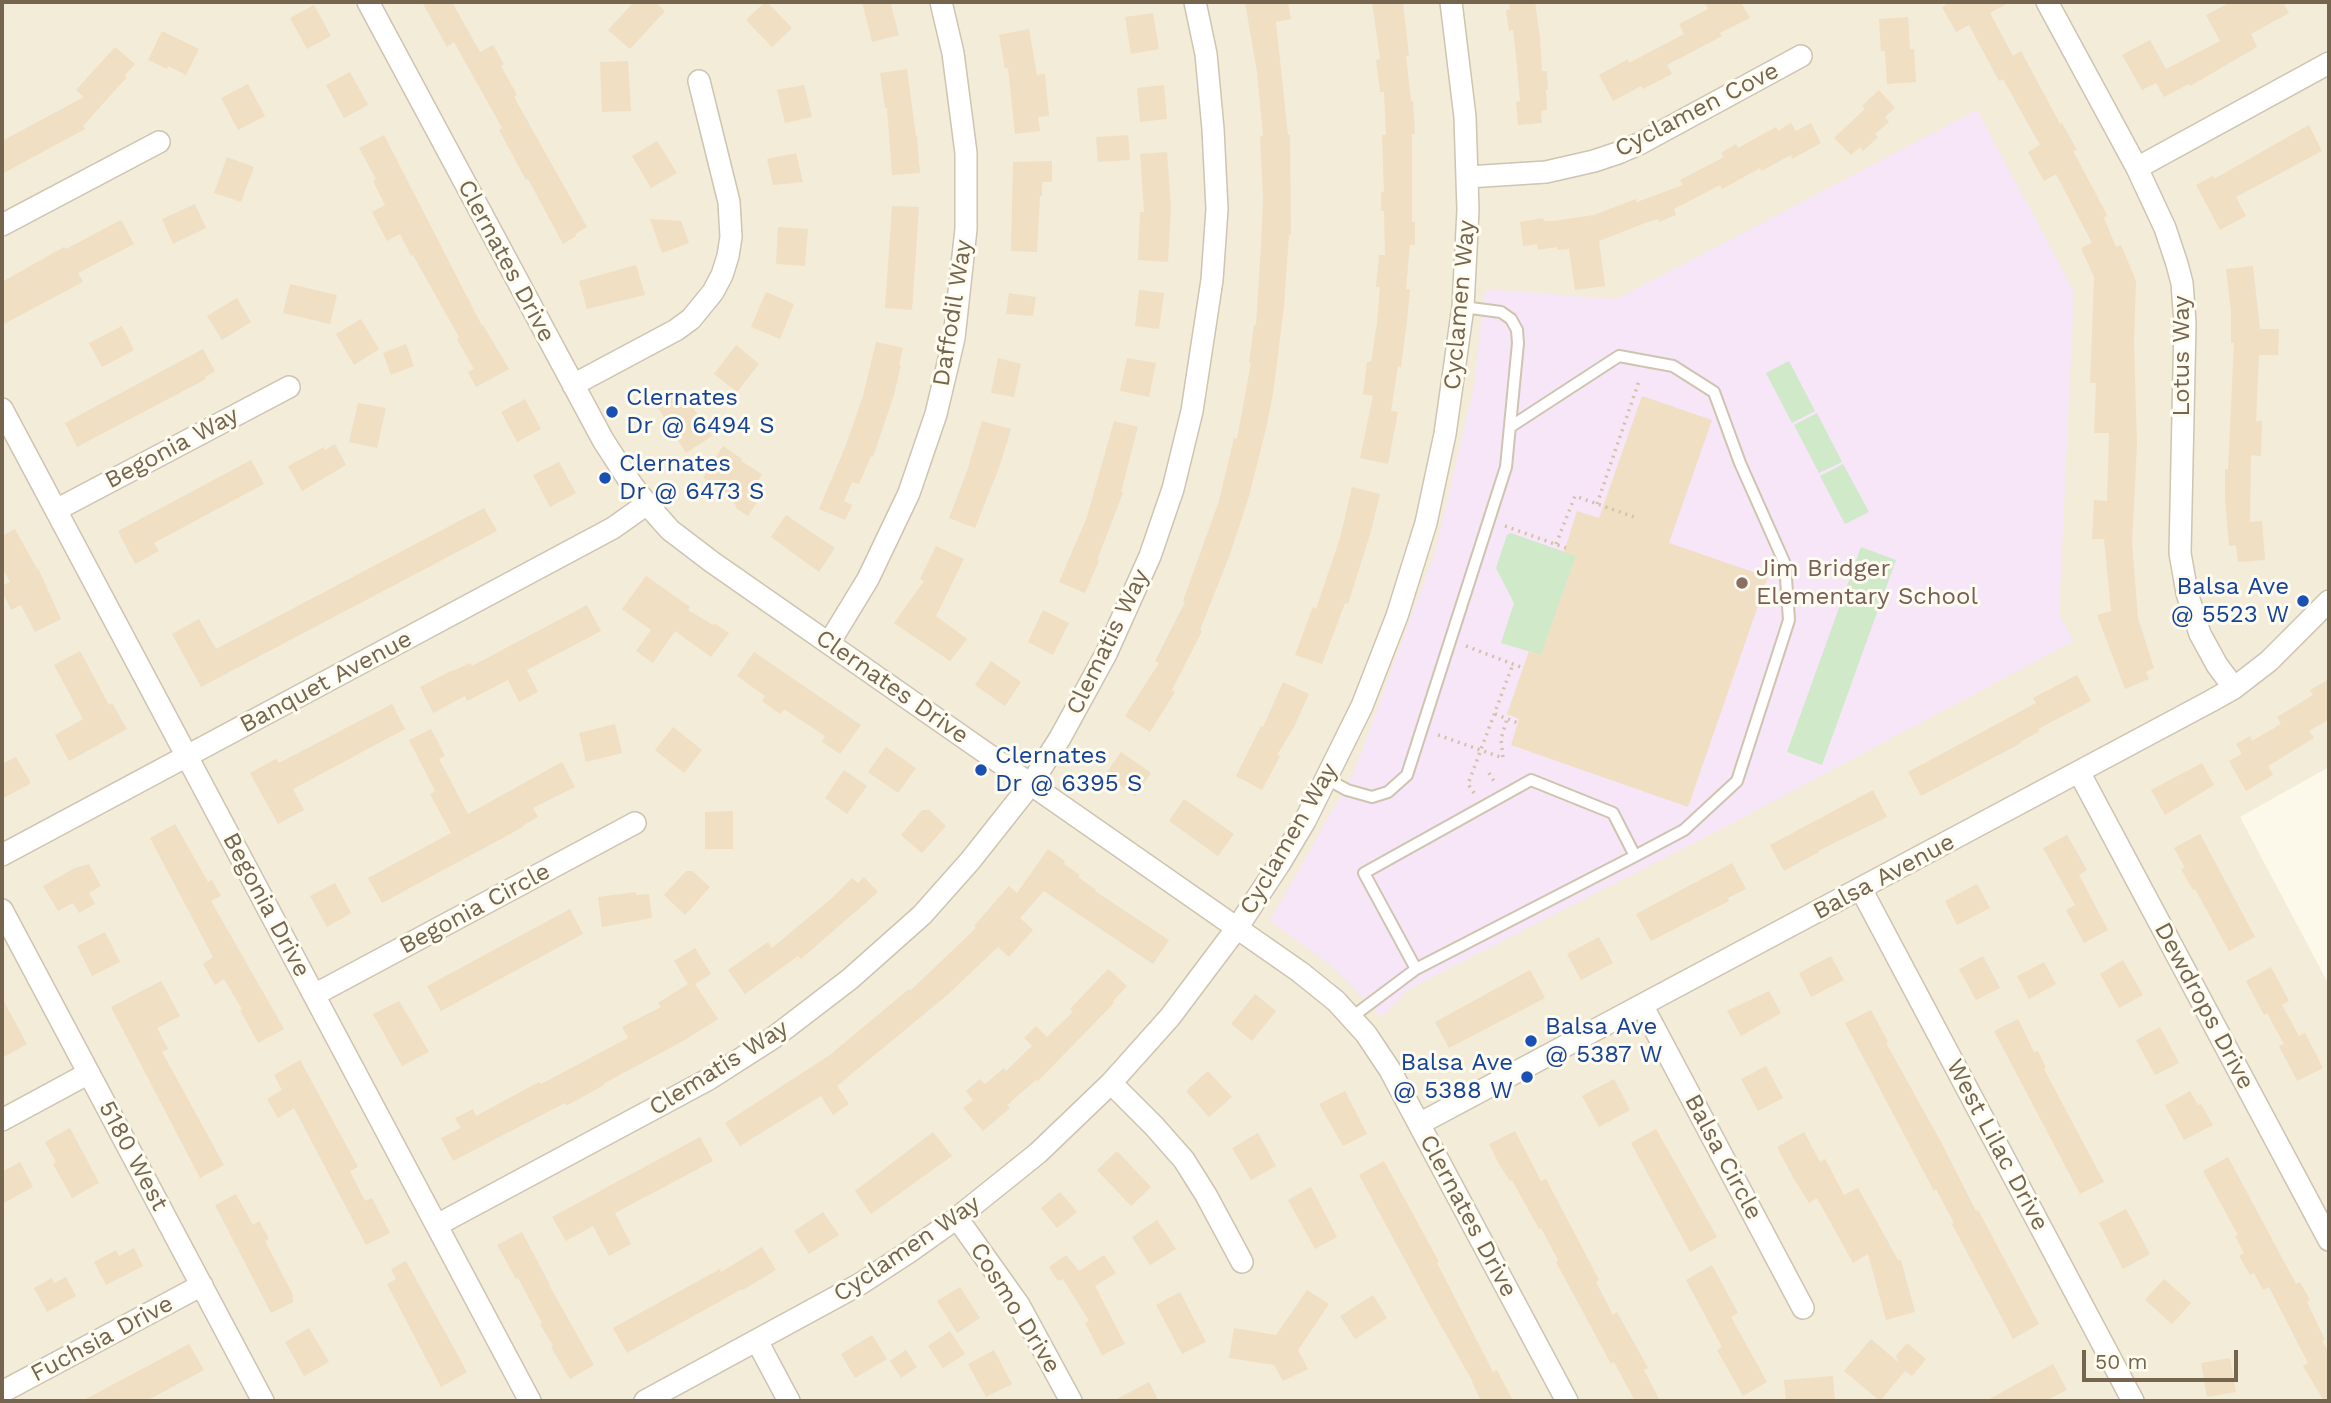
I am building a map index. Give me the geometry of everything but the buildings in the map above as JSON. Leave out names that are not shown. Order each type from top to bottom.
[{"type":"street","name":"Clernates Drive","points":[[368,2],[573,385],[617,463],[647,504],[678,536],[1319,986],[1352,1017],[1390,1070],[1567,1401]]},
{"type":"street","name":"Daffodil Way","points":[[829,643],[868,579],[909,493],[936,414],[954,338],[966,229],[966,153],[955,63],[942,2]]},
{"type":"street","name":"Clematis Way","points":[[437,1225],[709,1079],[773,1038],[850,979],[922,915],[970,861],[1031,784],[1060,738],[1106,654],[1150,556],[1172,489],[1192,411],[1212,280],[1217,209],[1206,54],[1195,2]]},
{"type":"street","name":"Cyclamen Way","points":[[645,1401],[860,1284],[957,1218],[1038,1153],[1111,1083],[1170,1017],[1237,928],[1280,863],[1326,779],[1362,706],[1380,661],[1419,546],[1446,434],[1463,307],[1468,242],[1468,177],[1459,57],[1451,2]]},
{"type":"street","name":"Lotus Way","points":[[2048,2],[2137,168],[2172,245],[2184,303],[2179,532],[2183,573],[2200,634],[2217,665],[2234,688]]},
{"type":"street","name":"Cyclamen Cove","points":[[1468,177],[1546,172],[1618,153],[1801,57]]},
{"type":"street","points":[[2137,168],[2329,63]]},
{"type":"street","points":[[573,385],[691,319],[713,292],[722,275],[728,256],[731,219],[729,202],[699,81]]},
{"type":"street","points":[[2,225],[159,142]]},
{"type":"street","name":"Begonia Way","points":[[56,510],[289,387]]},
{"type":"street","name":"Begonia Drive","points":[[2,409],[530,1401]]},
{"type":"street","name":"Banquet Avenue","points":[[2,855],[612,528],[647,504]]},
{"type":"street","name":"Balsa Avenue","points":[[1419,1124],[2234,688],[2269,661],[2329,601]]},
{"type":"street","name":"Dewdrops Drive","points":[[2079,772],[2329,1240]]},
{"type":"street","name":"Begonia Circle","points":[[314,995],[635,824]]},
{"type":"street","name":"West Lilac Drive","points":[[1861,889],[2133,1401]]},
{"type":"street","name":"5180 West","points":[[2,910],[264,1401]]},
{"type":"street","name":"Balsa Circle","points":[[1642,1005],[1803,1308]]},
{"type":"street","points":[[2,1120],[89,1073]]},
{"type":"street","points":[[1111,1083],[1184,1160],[1242,1262]]},
{"type":"street","name":"Cosmo Drive","points":[[957,1218],[1005,1282],[1071,1401]]},
{"type":"street","name":"Fuchsia Drive","points":[[2,1392],[202,1285]]},
{"type":"street","points":[[757,1342],[789,1401]]},
{"type":"lane","points":[[1326,779],[1347,790],[1372,797],[1388,792],[1407,775],[1506,467],[1517,330],[1511,319],[1501,312],[1463,307]]},
{"type":"lane","points":[[1352,1017],[1416,969],[1684,830],[1737,781],[1789,620],[1785,564],[1740,463],[1714,392],[1673,366],[1619,356],[1510,427]]},
{"type":"lane","points":[[1416,969],[1364,873],[1531,780],[1613,813],[1635,856]]},
{"type":"path","points":[[1597,504],[1639,381]]},
{"type":"path","points":[[1556,544],[1574,496],[1633,517]]},
{"type":"path","points":[[1505,526],[1566,548]]},
{"type":"path","points":[[1466,646],[1523,668]]},
{"type":"path","points":[[1468,784],[1513,664]]},
{"type":"path","points":[[1494,714],[1518,723]]},
{"type":"path","points":[[1438,735],[1503,758],[1501,738],[1507,719]]},
{"type":"shaded area","points":[[2,2],[2329,2],[2329,767],[2240,817],[2329,985],[2329,1401],[2,1401]]},
{"type":"shaded area","name":"Jim Bridger Elementary School","points":[[1977,110],[2074,291],[2059,614],[2074,641],[1740,819],[1409,989],[1382,1017],[1331,965],[1270,921],[1353,774],[1435,552],[1474,386],[1485,289],[1617,299]]},
{"type":"green space","points":[[1789,361],[1815,411],[1792,423],[1766,373]]},
{"type":"green space","points":[[1817,413],[1842,462],[1819,473],[1794,425]]},
{"type":"green space","points":[[1843,464],[1869,512],[1845,524],[1820,476]]},
{"type":"green space","points":[[1511,533],[1576,556],[1541,655],[1501,643],[1514,603],[1496,568],[1507,535]]},
{"type":"green space","points":[[1861,547],[1896,560],[1822,765],[1787,752]]},
{"type":"place","name":"Clernates Dr @ 6494 S","points":[[612,412]]},
{"type":"place","name":"Clernates Dr @ 6473 S","points":[[605,478]]},
{"type":"place","name":"Jim Bridger Elementary School","points":[[1742,583]]},
{"type":"place","name":"Balsa Ave @ 5523 W","points":[[2303,601]]},
{"type":"place","name":"Clernates Dr @ 6395 S","points":[[981,770]]},
{"type":"place","name":"Balsa Ave @ 5387 W","points":[[1531,1041]]},
{"type":"place","name":"Balsa Ave @ 5388 W","points":[[1527,1077]]}]
